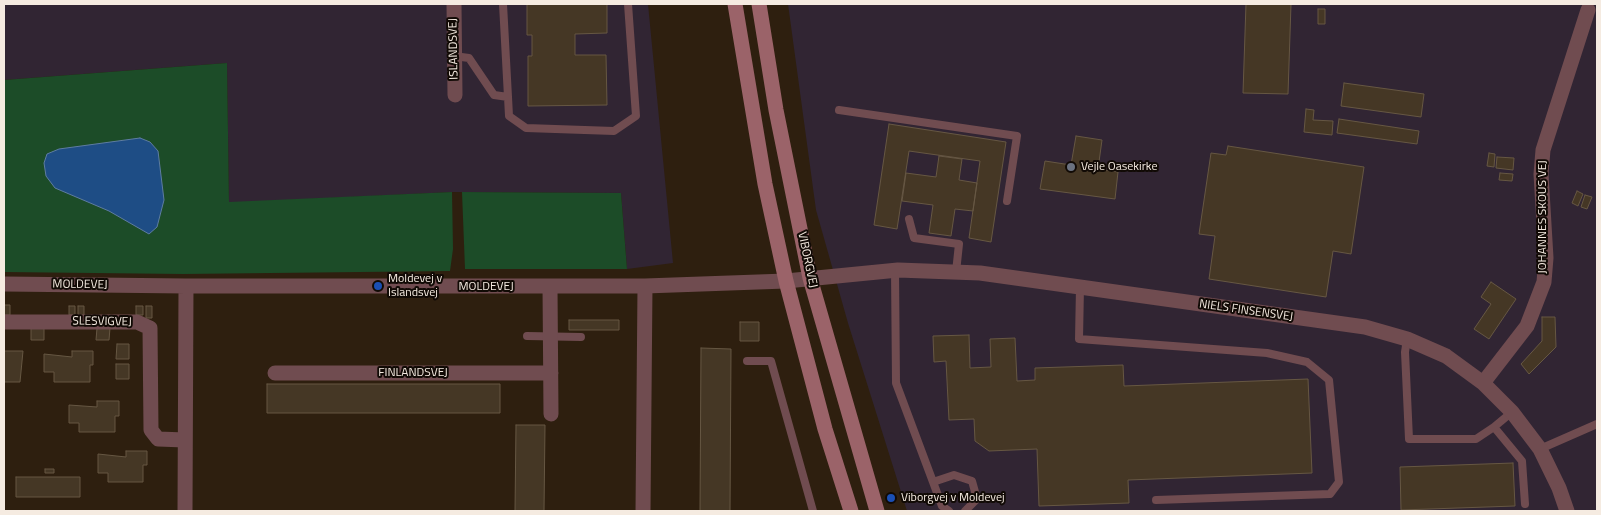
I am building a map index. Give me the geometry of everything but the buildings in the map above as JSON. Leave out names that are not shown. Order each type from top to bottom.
[{"type":"street","name":"ISLANDSVEJ","points":[[454,4],[455,95]]},
{"type":"street","name":"VIBORGVEJ","points":[[735,4],[765,184],[786,281],[825,429],[852,511]]},
{"type":"street","name":"VIBORGVEJ","points":[[759,4],[776,110],[810,278],[877,511]]},
{"type":"street","name":"JOHANNES SKOUS VEJ","points":[[1482,383],[1527,326],[1544,282],[1546,258],[1541,174],[1543,150],[1587,9]]},
{"type":"street","name":"NIELS FINSENSVEJ","points":[[786,281],[896,270],[980,273],[1365,327],[1407,338],[1446,356],[1482,383],[1512,412],[1540,449],[1559,488],[1567,511]]},
{"type":"street","name":"MOLDEVEJ","points":[[4,284],[550,287],[786,281]]},
{"type":"street","points":[[185,511],[186,286]]},
{"type":"street","points":[[643,511],[645,286]]},
{"type":"street","points":[[550,287],[551,414]]},
{"type":"street","name":"SLESVIGVEJ","points":[[4,322],[137,322],[150,328],[151,430],[158,439],[185,440]]},
{"type":"street","name":"FINLANDSVEJ","points":[[275,373],[551,373]]},
{"type":"lane","points":[[503,4],[509,116],[526,128],[614,131],[636,116],[628,4]]},
{"type":"lane","points":[[454,56],[469,58],[494,95],[508,96]]},
{"type":"lane","points":[[838,110],[1017,136],[1007,201]]},
{"type":"lane","points":[[910,218],[914,238],[959,244],[956,272]]},
{"type":"lane","points":[[896,270],[896,383],[932,482],[942,506],[949,511]]},
{"type":"lane","points":[[1080,287],[1079,339],[1267,353],[1307,362],[1330,380],[1339,482],[1330,494],[1156,500]]},
{"type":"lane","points":[[527,336],[581,337]]},
{"type":"lane","points":[[1407,338],[1405,352],[1409,439],[1476,439],[1494,428],[1512,412]]},
{"type":"lane","points":[[747,361],[770,361],[814,511]]},
{"type":"lane","points":[[1540,449],[1597,424]]},
{"type":"lane","points":[[1494,428],[1522,461],[1525,504]]},
{"type":"lane","points":[[932,482],[954,475],[972,481],[977,499],[965,511]]},
{"type":"shaded area","points":[[4,4],[648,4],[673,263],[627,269],[621,193],[452,192],[229,203],[227,63],[4,80]]},
{"type":"shaded area","points":[[788,4],[1597,4],[1597,511],[907,511],[848,323],[816,210]]},
{"type":"green space","points":[[227,63],[229,202],[452,192],[453,249],[450,271],[183,274],[4,272],[4,80]]},
{"type":"green space","points":[[462,192],[621,193],[627,269],[465,269]]},
{"type":"water","points":[[140,138],[150,142],[158,151],[164,200],[157,227],[149,234],[109,211],[55,188],[46,176],[44,163],[47,154],[59,149]]},
{"type":"place","name":"Vejle Oasekirke","points":[[1071,167]]},
{"type":"place","name":"Moldevej v Islandsvej","points":[[378,286]]},
{"type":"place","name":"Viborgvej v Moldevej","points":[[891,498]]}]
